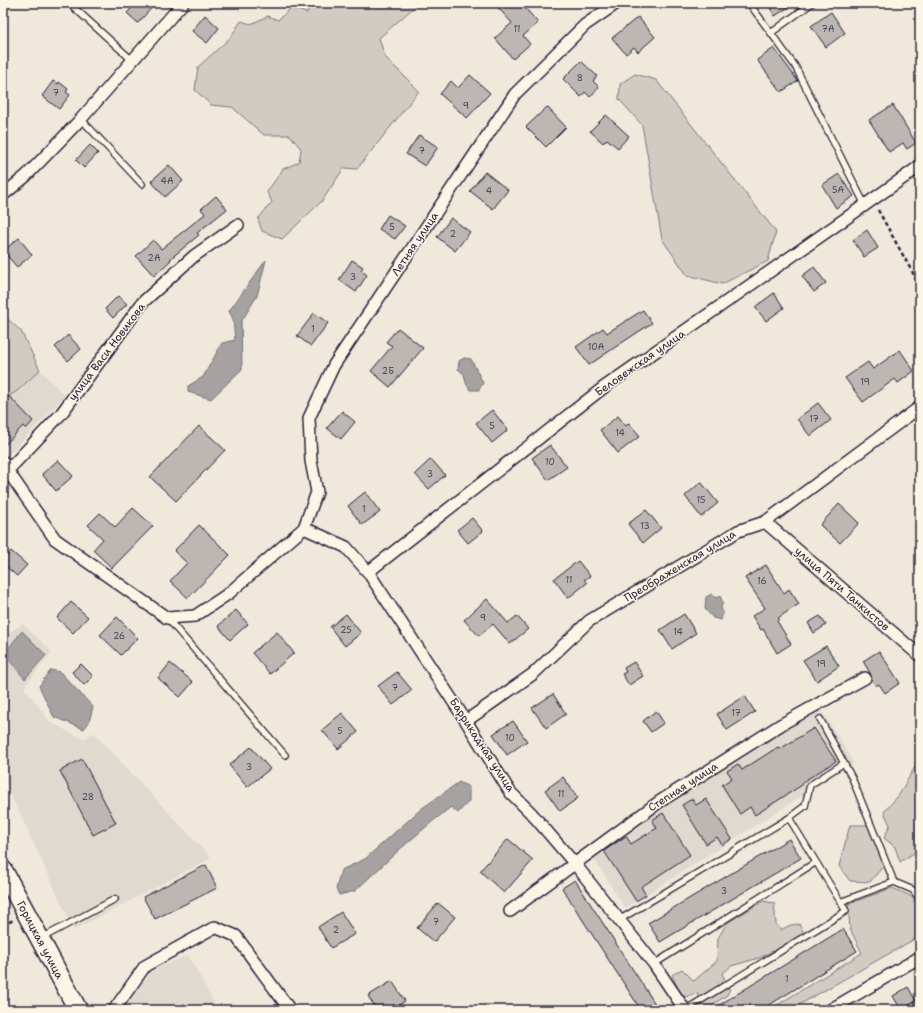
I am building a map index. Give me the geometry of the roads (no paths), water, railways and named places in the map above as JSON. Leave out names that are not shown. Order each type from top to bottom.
[{"type":"main road","name":"Горицкая улица","points":[[3,870],[78,1010]]},
{"type":"street","points":[[3,195],[26,176],[81,118],[183,3]]},
{"type":"street","name":"Летняя улица","points":[[304,528],[317,492],[311,461],[308,418],[334,365],[515,94],[585,25],[617,3]]},
{"type":"street","name":"Беловежская улица","points":[[368,572],[603,388],[920,166]]},
{"type":"street","name":"улица Васи Новикова","points":[[7,469],[61,414],[143,302],[194,256],[238,225]]},
{"type":"street","name":"Преображенская улица","points":[[466,721],[533,674],[589,621],[738,531],[765,522],[920,407]]},
{"type":"street","points":[[7,469],[55,539],[167,618],[195,616],[228,594],[304,528]]},
{"type":"street","name":"улица Пяти Танкистов","points":[[765,522],[920,656]]},
{"type":"street","name":"Баррикадная улица","points":[[304,528],[346,547],[368,572],[466,721],[510,792],[532,814],[575,864],[654,964],[685,1010]]},
{"type":"street","name":"Степная улица","points":[[510,911],[659,802],[782,724],[865,678]]},
{"type":"street","points":[[114,1010],[146,966],[214,927],[236,936],[290,1010]]},
{"type":"street","points":[[830,1010],[920,957]]},
{"type":"lane","points":[[69,3],[132,60]]},
{"type":"lane","points":[[749,3],[795,66],[865,205]]},
{"type":"lane","points":[[771,33],[812,3]]},
{"type":"lane","points":[[81,118],[142,184]]},
{"type":"lane","points":[[3,458],[7,469]]},
{"type":"lane","points":[[167,618],[285,755]]},
{"type":"lane","points":[[820,719],[852,778],[894,882]]},
{"type":"lane","points":[[619,920],[789,818],[805,806],[810,785],[844,763]]},
{"type":"lane","points":[[685,1010],[846,911],[789,818]]},
{"type":"lane","points":[[654,964],[816,862]]},
{"type":"lane","points":[[840,902],[894,882],[914,890],[920,900]]},
{"type":"lane","points":[[40,939],[115,899]]}]
